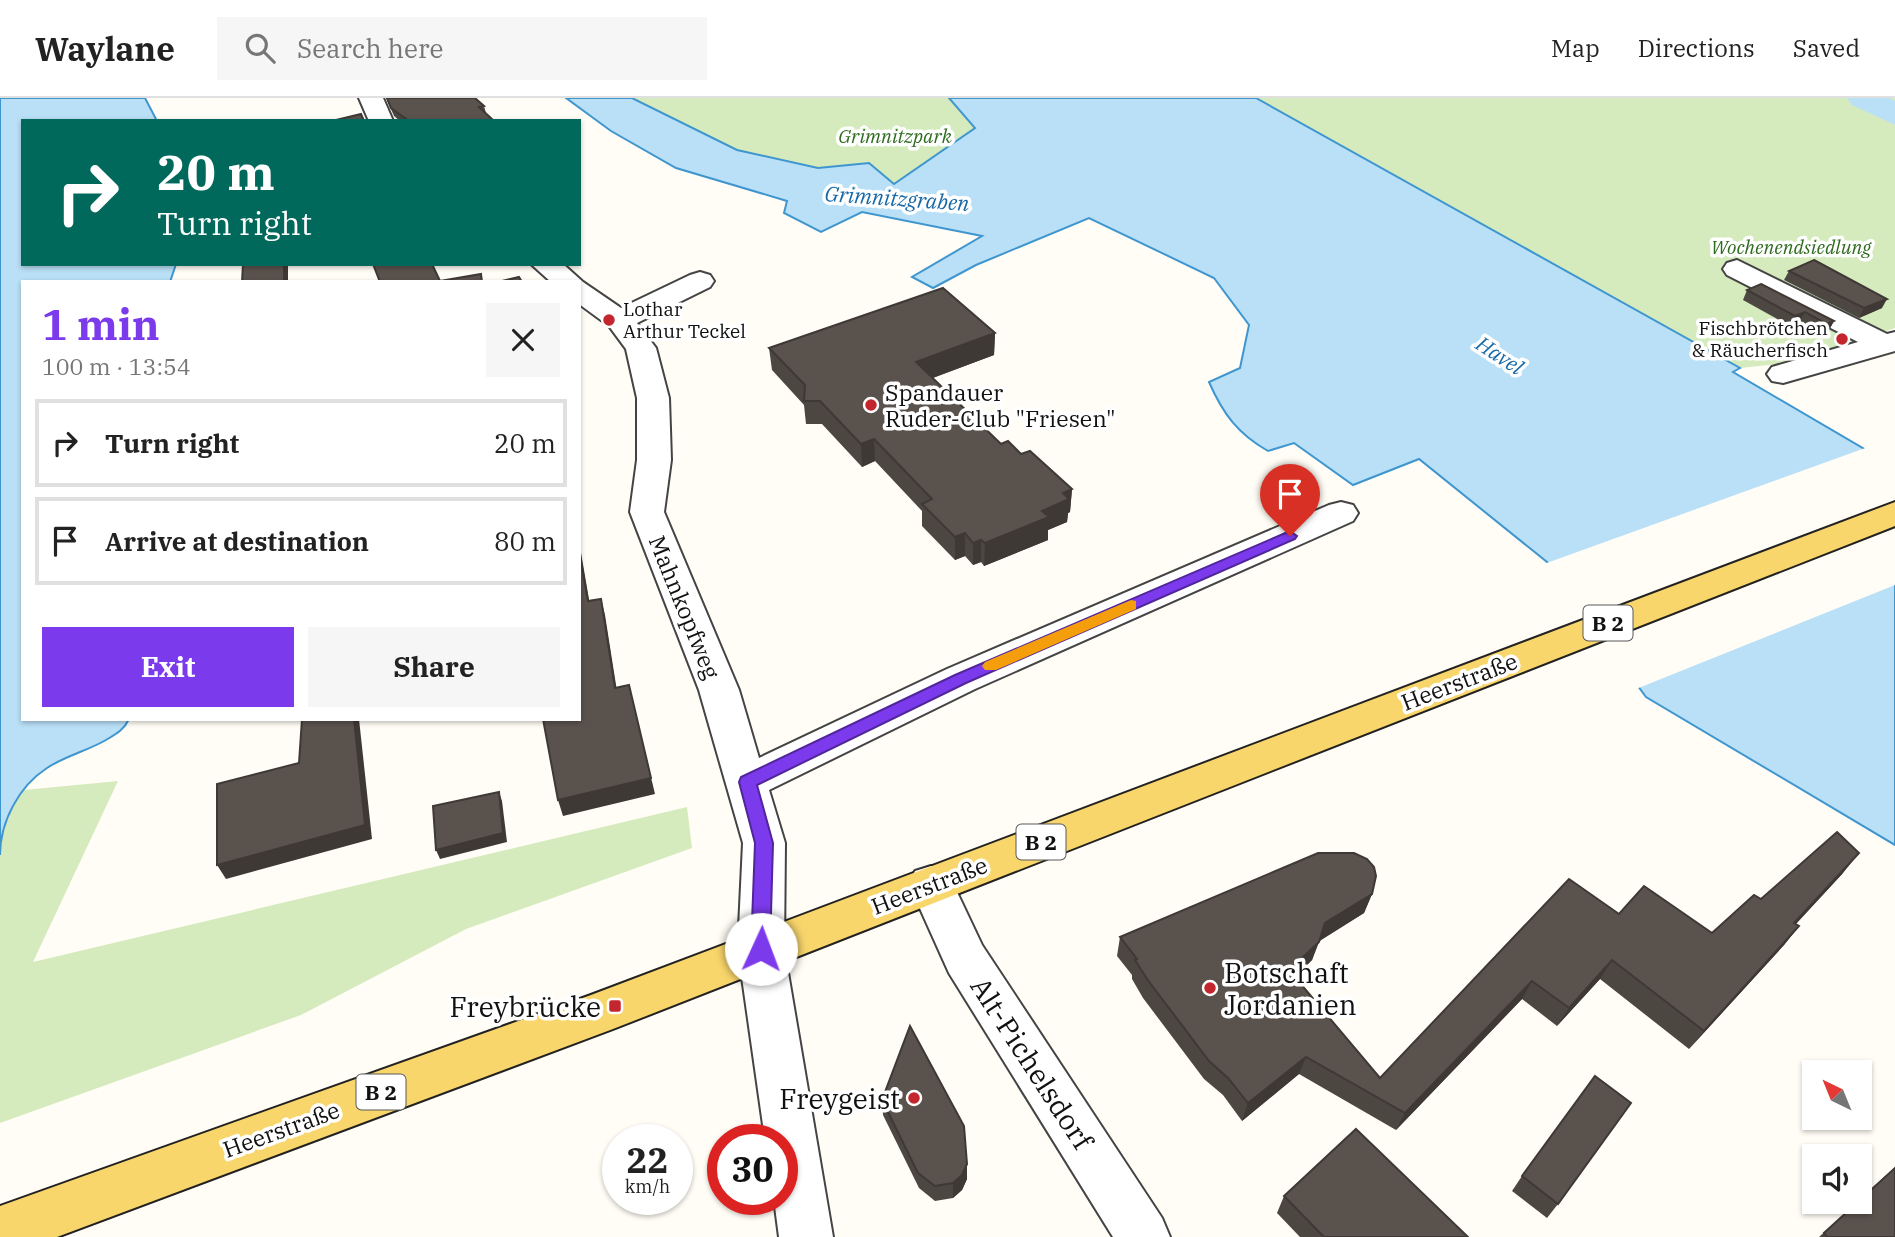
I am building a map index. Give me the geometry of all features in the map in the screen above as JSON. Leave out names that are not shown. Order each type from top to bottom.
[{"type":"main road","name":"Heerstraße","points":[[0,1232],[596,1014],[1895,513]]},
{"type":"street","points":[[371,98],[380,119]]},
{"type":"street","points":[[548,266],[566,280]]},
{"type":"street","points":[[1737,269],[1889,342]]},
{"type":"street","points":[[620,320],[700,281]]},
{"type":"street","name":"Mahnkopfweg","points":[[581,291],[620,320],[641,348],[653,398],[654,460],[647,512],[719,690],[764,843],[761,949]]},
{"type":"street","points":[[1783,374],[1889,342]]},
{"type":"street","points":[[747,782],[961,679],[1341,513]]},
{"type":"street","name":"Alt-Pichelsdorf","points":[[931,884],[965,959],[1143,1237]]},
{"type":"street","points":[[761,949],[801,1234]]},
{"type":"green space","name":"Grimnitzpark","points":[[632,98],[949,98],[975,127],[894,184],[869,163],[818,168],[737,150]]},
{"type":"green space","name":"Wochenendsiedlung","points":[[1256,98],[1895,98],[1895,328],[1788,363],[1740,368]]},
{"type":"green space","points":[[118,781],[33,962],[687,807],[692,848],[466,929],[301,1015],[0,1123],[0,845],[11,808],[24,790]]},
{"type":"water","points":[[0,98],[145,98],[156,119],[21,119],[21,266],[175,266],[171,280],[21,280],[21,721],[128,721],[113,736],[54,764],[28,785],[7,818],[0,855]]},
{"type":"water","points":[[566,98],[632,98],[737,150],[818,168],[869,163],[894,184],[975,128],[949,98],[1256,98],[1740,368],[1733,372],[1895,467],[1895,845],[1646,697],[1547,562],[1419,459],[1353,485],[1294,443],[1268,451],[1248,438],[1226,413],[1209,382],[1240,368],[1249,325],[1214,278],[1089,218],[976,265],[933,288],[912,277],[982,236],[862,212],[821,232],[784,213],[787,201],[676,168],[611,131]]},
{"type":"pier","points":[[1868,447],[1895,463],[1895,585],[1636,689],[1544,564]]},
{"type":"building","points":[[387,98],[475,98],[484,106],[479,107],[492,119],[406,119],[391,108]]},
{"type":"building","points":[[361,114],[363,119],[340,119]]},
{"type":"building","points":[[1814,260],[1887,299],[1864,308],[1789,271]]},
{"type":"building","points":[[243,266],[284,266],[284,280],[242,280]]},
{"type":"building","points":[[374,266],[433,266],[440,280],[379,280]]},
{"type":"building","points":[[481,274],[482,280],[446,280]]},
{"type":"building","points":[[1761,284],[1834,321],[1827,324],[1805,312],[1795,316],[1747,290]]},
{"type":"building","points":[[943,288],[995,333],[916,362],[1001,444],[1008,441],[1021,454],[1030,451],[1072,489],[1063,493],[1069,499],[1042,511],[1049,517],[985,543],[981,540],[973,543],[965,533],[955,537],[922,504],[932,499],[874,439],[861,444],[820,401],[804,401],[805,385],[769,348]]},
{"type":"building","points":[[581,561],[588,601],[601,599],[615,688],[629,685],[651,778],[558,800],[543,721],[581,721]]},
{"type":"building","points":[[302,721],[354,721],[365,825],[217,865],[217,784],[299,763]]},
{"type":"building","points":[[499,792],[503,833],[436,850],[433,806]]},
{"type":"building","points":[[1837,832],[1859,853],[1794,923],[1799,926],[1704,1031],[1612,960],[1569,1008],[1532,981],[1405,1113],[1306,1057],[1248,1103],[1228,1078],[1209,1061],[1147,979],[1135,960],[1137,959],[1120,937],[1318,853],[1354,853],[1367,859],[1374,867],[1376,876],[1372,894],[1325,923],[1319,942],[1289,970],[1380,1078],[1569,879],[1619,914],[1644,886],[1712,933],[1754,895],[1761,899]]},
{"type":"building","points":[[910,1026],[964,1126],[967,1164],[962,1175],[953,1183],[935,1186],[918,1173],[882,1100]]},
{"type":"building","points":[[1595,1076],[1631,1103],[1558,1204],[1522,1176]]},
{"type":"building","points":[[1356,1129],[1468,1237],[1324,1237],[1284,1196]]},
{"type":"building","points":[[1895,1168],[1895,1237],[1827,1237],[1824,1233],[1845,1214],[1872,1214],[1872,1189]]},
{"type":"waterway","points":[[1864,98],[1895,115]]},
{"type":"slow traffic","points":[[990,666],[1131,605]]},
{"type":"place","name":"Lothar Arthur Teckel","points":[[609,320]]},
{"type":"place","name":"Fischbrötchen & Räucherfisch","points":[[1842,339]]},
{"type":"place","name":"Spandauer Ruder-Club \"Friesen\"","points":[[871,405]]},
{"type":"place","name":"Botschaft Jordanien","points":[[1210,988]]},
{"type":"place","name":"Freybrücke","points":[[615,1006]]},
{"type":"place","name":"Freygeist","points":[[914,1098]]},
{"type":"route","points":[[761,949],[764,843],[747,782],[772,773],[961,679],[1290,536]]},
{"type":"water label","name":"Grimnitzgraben","points":[[897,198]]},
{"type":"water label","name":"Havel","points":[[1500,355]]}]
